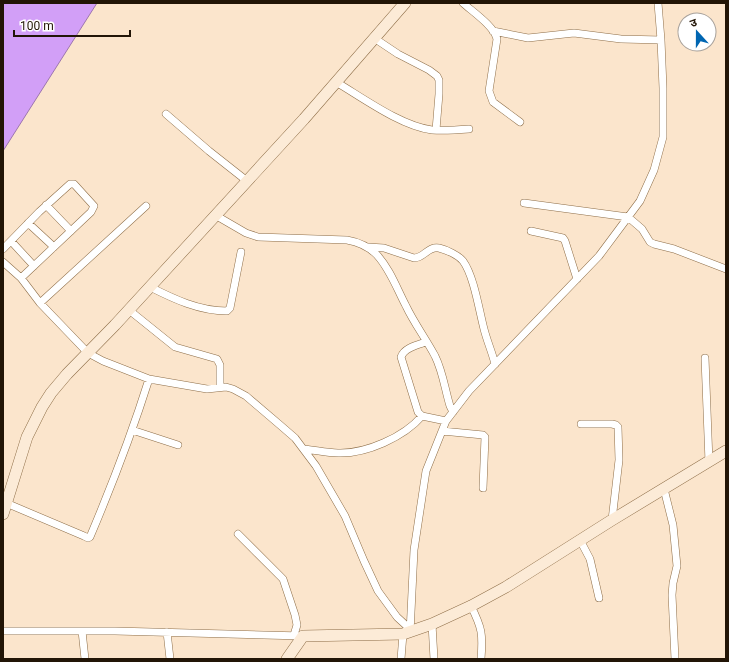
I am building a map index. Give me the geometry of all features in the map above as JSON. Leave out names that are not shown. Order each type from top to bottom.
[{"type":"main road","points":[[5,508],[27,437],[42,407],[51,394],[67,374],[150,287],[247,181],[405,3]]},
{"type":"main road","points":[[287,659],[299,636],[408,632],[432,624],[471,606],[506,587],[612,520],[726,452]]},
{"type":"street","points":[[463,3],[493,31],[497,39],[490,78],[490,97],[493,102],[520,122]]},
{"type":"street","points":[[402,659],[408,632],[414,550],[426,470],[446,421],[469,391],[599,256],[640,201],[654,170],[662,137],[663,88],[658,3]]},
{"type":"street","points":[[493,31],[528,38],[574,33],[621,39],[661,40]]},
{"type":"street","points":[[374,38],[398,54],[429,70],[437,76],[439,80],[439,94],[436,130]]},
{"type":"street","points":[[336,82],[399,119],[416,125],[436,130],[470,129]]},
{"type":"street","points":[[166,114],[247,181]]},
{"type":"street","points":[[3,249],[67,186],[74,184],[92,203],[94,208],[92,212],[21,278]]},
{"type":"street","points":[[524,202],[628,217],[642,229],[650,242],[694,256],[726,269]]},
{"type":"street","points":[[46,205],[71,231]]},
{"type":"street","points":[[40,303],[146,206]]},
{"type":"street","points":[[215,215],[246,233],[258,236],[347,240],[358,242],[368,247],[377,255],[389,272],[411,317],[440,369],[447,398],[453,412]]},
{"type":"street","points":[[28,223],[54,247]]},
{"type":"street","points":[[531,231],[563,238],[577,280]]},
{"type":"street","points":[[11,241],[34,266]]},
{"type":"street","points":[[368,247],[384,248],[414,258],[418,258],[431,249],[438,248],[462,260],[478,299],[484,328],[495,364]]},
{"type":"street","points":[[150,287],[179,302],[227,310],[230,308],[241,252]]},
{"type":"street","points":[[3,262],[21,278],[40,303],[88,353],[103,361],[149,379],[206,389],[220,387],[233,389],[246,396],[280,425],[304,449],[321,474],[346,516],[378,591],[408,632]]},
{"type":"street","points":[[128,310],[175,347],[217,360],[220,365],[220,387]]},
{"type":"street","points":[[426,342],[408,349],[401,355],[401,358],[418,412],[422,416],[446,421]]},
{"type":"street","points":[[705,358],[709,462]]},
{"type":"street","points":[[5,508],[89,538],[113,483],[149,379]]},
{"type":"street","points":[[304,449],[338,453],[365,450],[404,432],[415,424],[422,416]]},
{"type":"street","points":[[581,424],[612,424],[618,427],[619,460],[612,520]]},
{"type":"street","points":[[132,430],[178,444]]},
{"type":"street","points":[[442,431],[485,436],[483,488]]},
{"type":"street","points":[[664,489],[673,525],[677,566],[673,589],[675,659]]},
{"type":"street","points":[[3,631],[167,632],[299,636],[295,615],[283,579],[238,534]]},
{"type":"street","points":[[580,540],[590,559],[599,598]]},
{"type":"street","points":[[471,606],[482,633],[481,659]]},
{"type":"street","points":[[432,624],[434,659]]},
{"type":"street","points":[[82,631],[85,659]]},
{"type":"street","points":[[167,632],[170,659]]},
{"type":"shaded area","points":[[3,3],[97,3],[3,151]]}]
